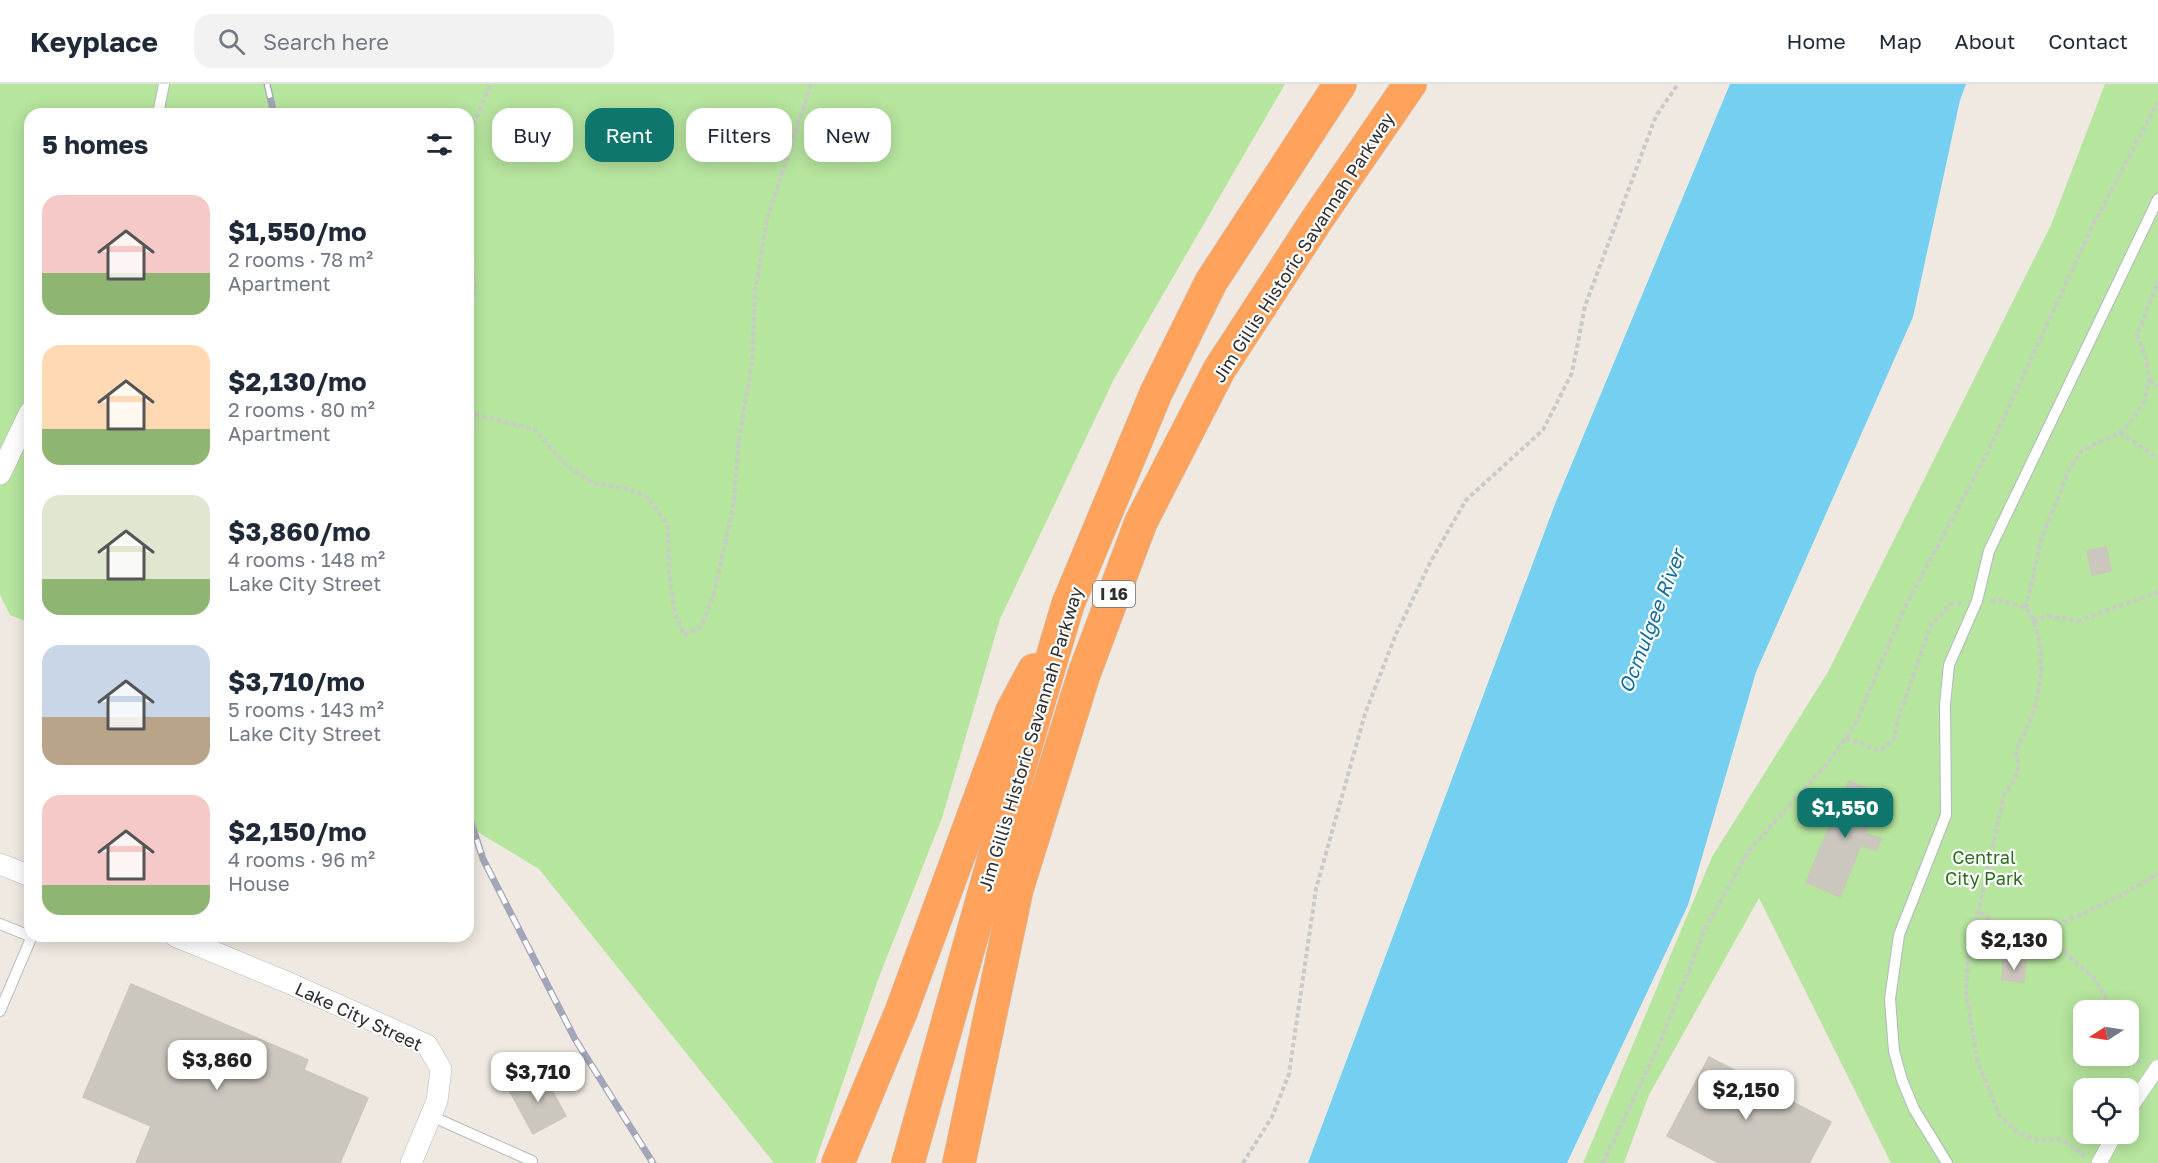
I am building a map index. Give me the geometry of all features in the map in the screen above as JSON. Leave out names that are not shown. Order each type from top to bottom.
[{"type":"highway","name":"Jim Gillis Historic Savannah Parkway","points":[[909,1163],[1012,792],[1068,604],[1156,393],[1211,282],[1340,84]]},
{"type":"highway","name":"Jim Gillis Historic Savannah Parkway","points":[[959,1163],[1017,889],[1084,674],[1141,522],[1219,370],[1318,218],[1410,84]]},
{"type":"highway","points":[[838,1163],[901,1012],[1012,711],[1068,604]]},
{"type":"street","points":[[0,474],[24,424]]},
{"type":"street","points":[[0,864],[24,874]]},
{"type":"street","name":"Lake City Street","points":[[190,942],[289,983],[427,1045],[441,1069],[437,1101],[411,1163]]},
{"type":"street","points":[[2139,1096],[2158,1067]]},
{"type":"street","points":[[2099,1163],[2109,1144]]},
{"type":"lane","points":[[159,108],[164,84]]},
{"type":"lane","points":[[1947,1163],[1914,1109],[1902,1080],[1894,1051],[1890,999],[1899,935],[1946,815],[1945,704],[1949,665],[1977,601],[1989,551],[2158,199]]},
{"type":"lane","points":[[0,924],[24,934]]},
{"type":"lane","points":[[0,1011],[30,942]]},
{"type":"lane","points":[[431,1116],[532,1161]]},
{"type":"path","points":[[474,121],[490,84]]},
{"type":"path","points":[[474,414],[534,429],[566,465],[594,483],[629,489],[649,498],[668,527],[669,574],[675,613],[684,635],[702,626],[714,592],[733,509],[739,439],[752,363],[755,291],[767,219],[811,84]]},
{"type":"path","points":[[1244,1163],[1272,1117],[1289,1074],[1316,889],[1365,714],[1396,634],[1431,561],[1467,500],[1543,430],[1572,373],[1585,306],[1652,126],[1678,84]]},
{"type":"path","points":[[1603,1163],[1659,1045],[1706,927],[1750,849],[1827,764],[1855,725],[1904,609],[1989,450],[2092,226],[2158,102]]},
{"type":"path","points":[[2091,1163],[2072,1145],[2058,1139],[2038,1140],[2019,1134],[1999,1115],[1977,1059],[1966,993],[1968,957],[1980,912],[2004,795],[2019,774],[2020,763],[2015,751],[2026,734],[2036,699],[2040,668],[2038,640],[2033,621],[2026,608],[2041,540],[2070,470],[2082,450],[2120,433],[2139,409],[2149,381],[2146,359],[2137,335],[2158,281]]},
{"type":"path","points":[[474,282],[474,298]]},
{"type":"path","points":[[2149,381],[2158,386]]},
{"type":"path","points":[[2120,433],[2158,458]]},
{"type":"path","points":[[2033,621],[2048,616],[2078,621],[2158,592]]},
{"type":"path","points":[[1846,738],[1880,751],[1894,739],[1898,719],[1931,625],[1951,604],[1999,600],[2026,608]]},
{"type":"path","points":[[2022,933],[2072,919],[2158,874]]},
{"type":"path","points":[[1980,912],[2006,930],[2022,933],[2064,952],[2094,978],[2107,1000]]},
{"type":"path","points":[[1968,957],[2006,930]]},
{"type":"path","points":[[2139,1063],[2148,1083]]},
{"type":"green space","points":[[0,84],[1285,84],[1114,379],[1000,619],[942,818],[879,977],[815,1163],[774,1163],[539,869],[474,830],[474,108],[24,108],[24,621],[10,615],[0,595]]},
{"type":"green space","name":"Central City Park","points":[[2105,84],[2158,84],[2158,1163],[1891,1163],[1759,898],[1649,1095],[1624,1163],[1583,1163],[1712,857],[1828,672],[2051,225]]},
{"type":"water","name":"Ocmulgee River","points":[[1730,84],[1966,84],[1960,100],[1913,317],[1756,672],[1688,905],[1567,1163],[1308,1163],[1555,504]]},
{"type":"building","points":[[2106,547],[2111,571],[2092,575],[2087,551]]},
{"type":"building","points":[[1849,781],[1881,795],[1865,833],[1881,839],[1876,851],[1861,845],[1840,897],[1806,882]]},
{"type":"building","points":[[2003,960],[2026,961],[2024,982],[2002,980]]},
{"type":"building","points":[[131,984],[308,1060],[304,1070],[368,1098],[340,1163],[136,1163],[151,1126],[83,1097]]},
{"type":"building","points":[[1709,1057],[1757,1082],[1761,1076],[1786,1089],[1783,1097],[1831,1122],[1809,1163],[1719,1163],[1667,1136]]},
{"type":"building","points":[[542,1072],[566,1116],[533,1134],[509,1090]]},
{"type":"railway","points":[[267,84],[273,108]]},
{"type":"railway","points":[[474,831],[483,859],[575,1039],[653,1163]]}]
